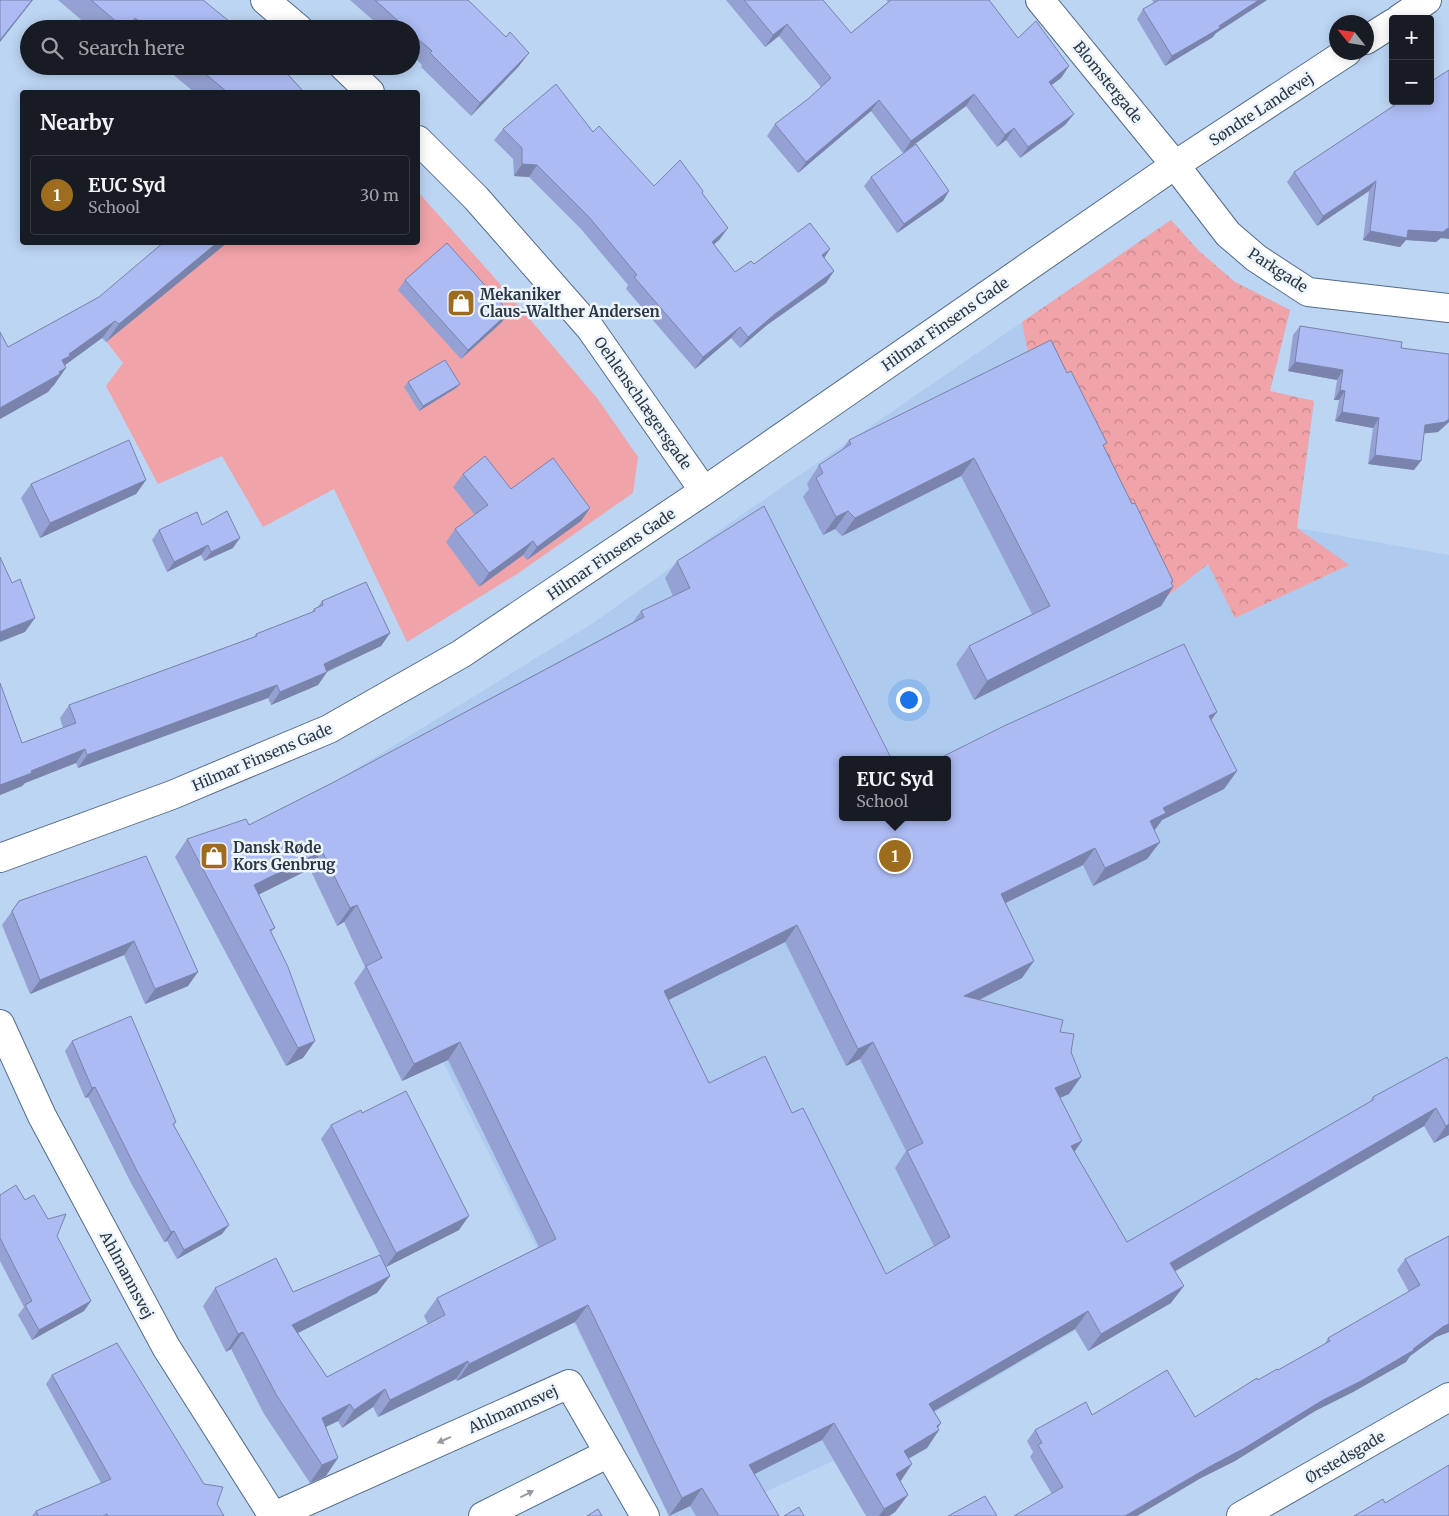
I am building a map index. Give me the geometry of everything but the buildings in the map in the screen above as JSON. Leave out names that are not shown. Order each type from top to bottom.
[{"type":"street","points":[[265,0],[288,20]]},
{"type":"street","name":"Blomstergade","points":[[1040,0],[1175,165]]},
{"type":"street","points":[[1405,15],[1428,0]]},
{"type":"street","points":[[1374,35],[1389,26]]},
{"type":"street","name":"Søndre Landevej","points":[[1175,165],[1335,60]]},
{"type":"street","points":[[352,75],[368,90]]},
{"type":"street","name":"Oehlenschlægersgade","points":[[420,142],[476,198],[590,328],[704,492]]},
{"type":"street","name":"Parkgade","points":[[1175,165],[1228,234],[1256,258],[1308,292],[1449,308]]},
{"type":"street","name":"Hilmar Finsens Gade","points":[[0,858],[172,796],[329,729],[461,654],[704,492],[1175,165]]},
{"type":"street","name":"Ahlmannsvej","points":[[0,1024],[42,1116],[166,1347],[274,1516],[568,1384],[645,1516]]},
{"type":"street","name":"Ørstedsgade","points":[[1241,1516],[1449,1397]]},
{"type":"street","points":[[484,1516],[609,1453]]},
{"type":"shaded area","points":[[1171,220],[1199,251],[1235,282],[1290,310],[1270,391],[1314,401],[1297,528],[1449,555],[1449,1112],[919,1422],[739,1504],[718,1516],[671,1516],[310,797],[590,625],[727,525]]},
{"type":"green space","points":[[420,194],[597,398],[638,457],[633,493],[517,574],[407,642],[334,489],[263,527],[222,456],[158,484],[106,386],[123,363],[85,314],[171,245],[420,245]]},
{"type":"green space","points":[[1171,220],[1199,251],[1235,282],[1290,310],[1270,391],[1314,401],[1297,528],[1349,565],[1235,618],[1208,564],[1152,608],[1030,363],[1022,322]]},
{"type":"place","name":"Mekaniker Claus-Walther Andersen","points":[[461,303]]},
{"type":"place","name":"Dansk Røde Kors Genbrug","points":[[214,856]]},
{"type":"place","name":"EUC Syd","points":[[895,856]]}]
